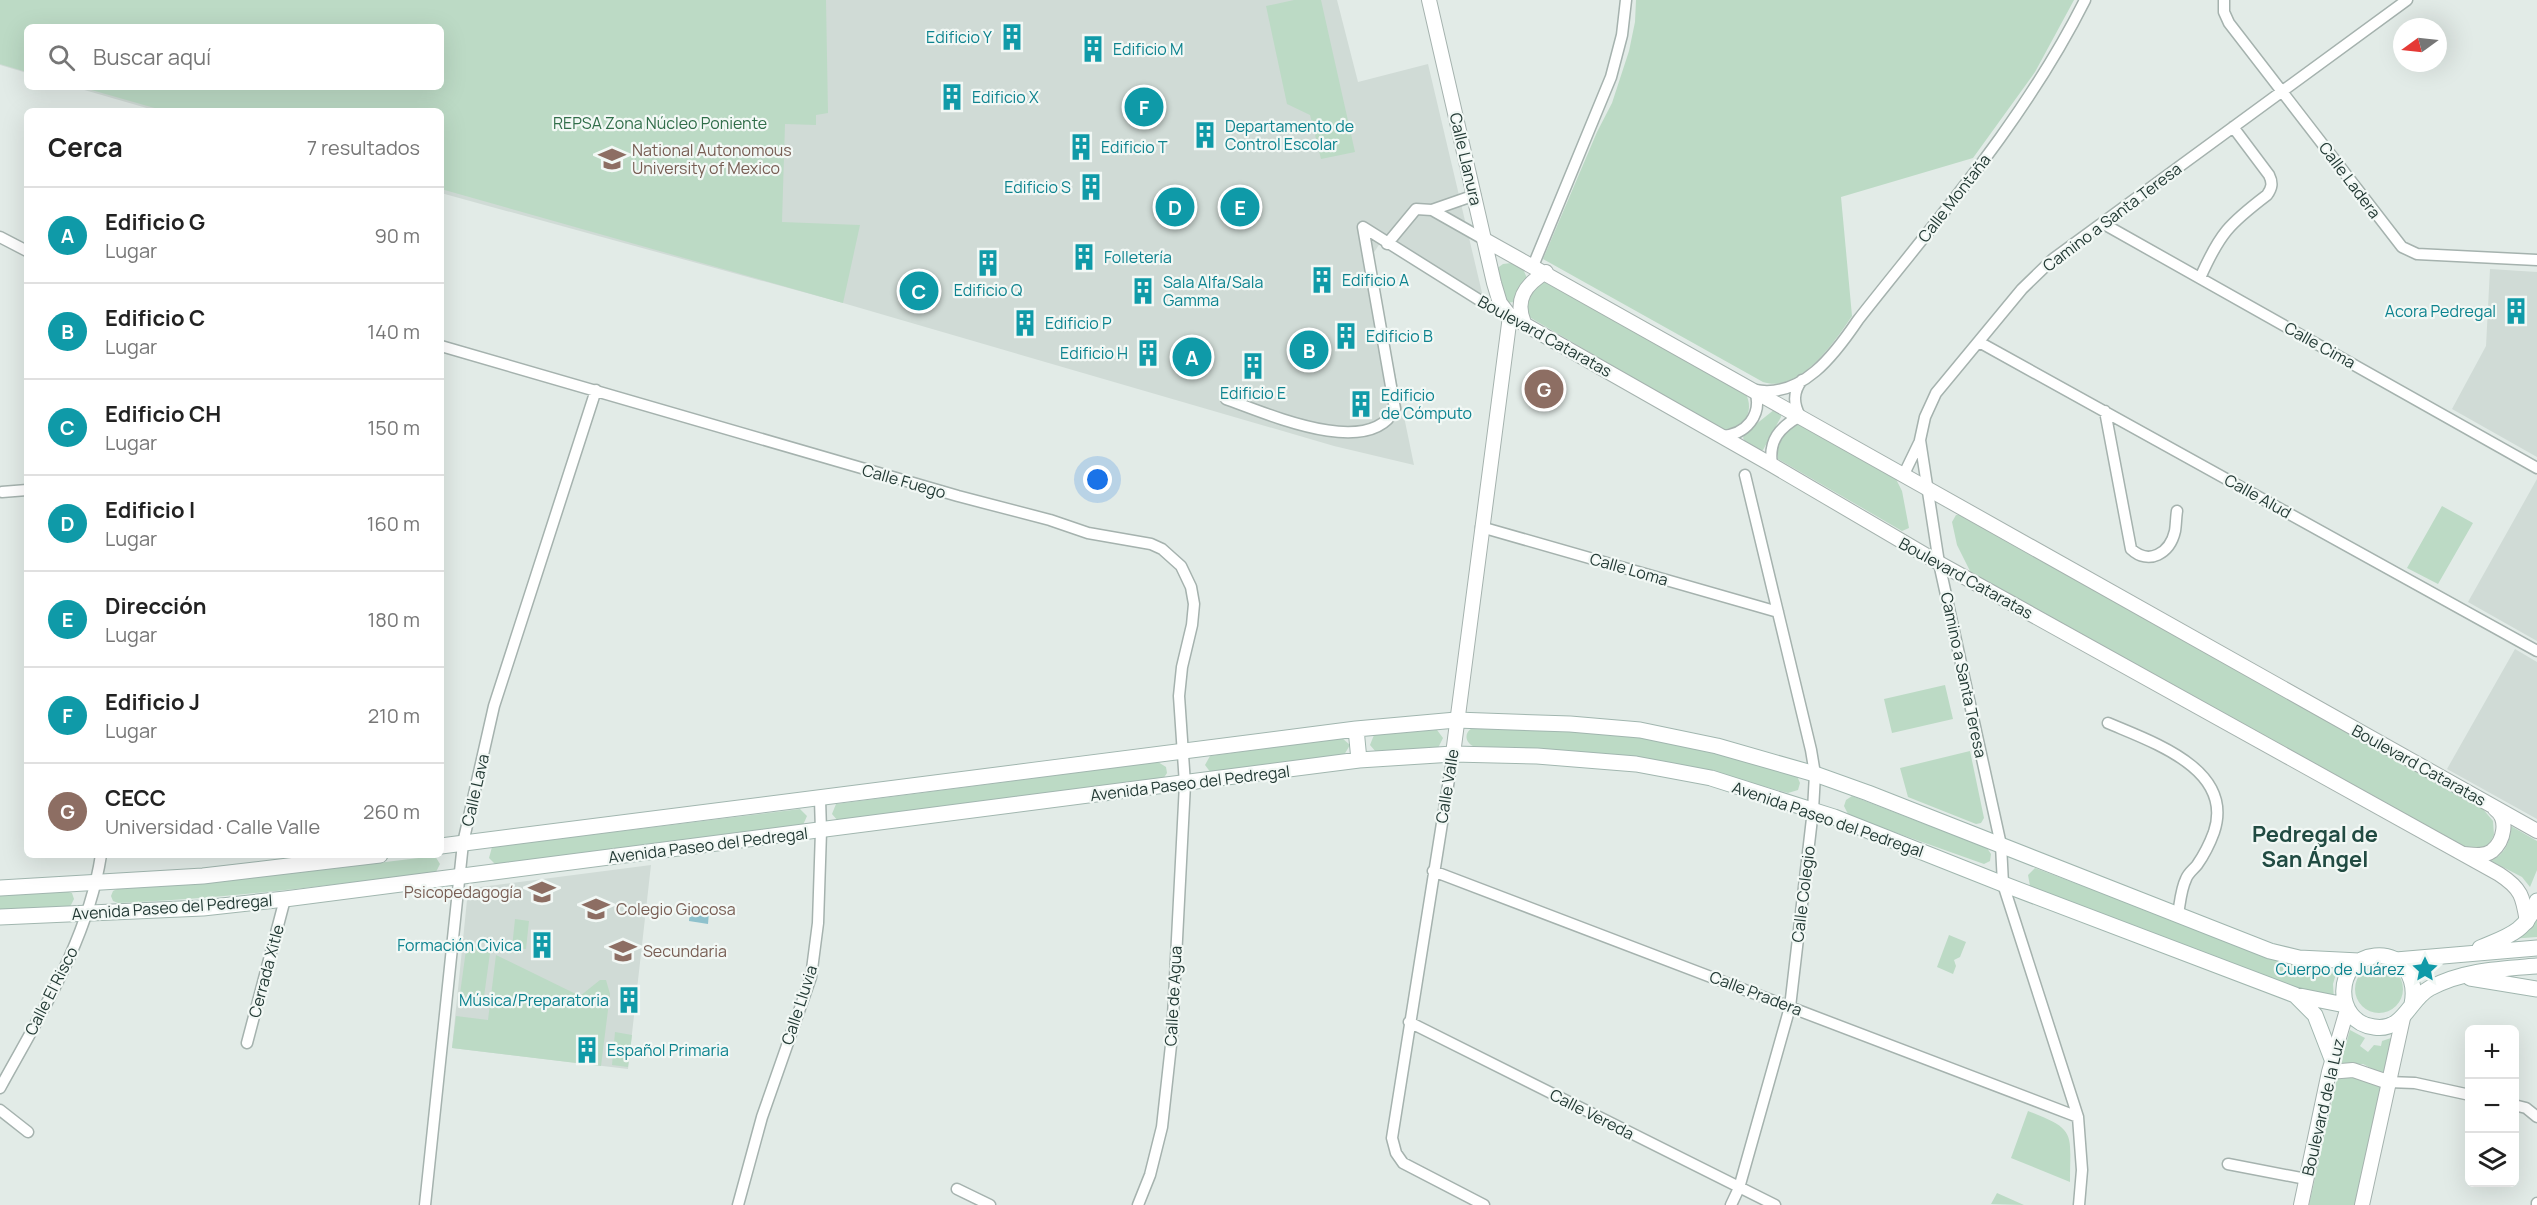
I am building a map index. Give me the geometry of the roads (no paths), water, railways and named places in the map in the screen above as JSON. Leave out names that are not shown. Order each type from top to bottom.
[{"type":"main road","name":"Avenida Paseo del Pedregal","points":[[444,846],[1356,729],[1456,720],[1570,724],[1640,730],[1717,746],[1815,774],[2284,955],[2309,959],[2359,961]]},
{"type":"main road","points":[[1356,729],[1359,760]]},
{"type":"main road","name":"Avenida Paseo del Pedregal","points":[[0,917],[202,908],[285,899],[1359,760],[1453,754],[1570,758],[1646,766],[1711,778],[1813,810],[2295,995],[2346,1008]]},
{"type":"main road","name":"Avenida Paseo del Pedregal","points":[[0,888],[203,876],[295,861],[338,858]]},
{"type":"main road","points":[[2466,954],[2508,936],[2527,922],[2537,901]]},
{"type":"main road","points":[[2537,948],[2396,960],[2378,955],[2359,961],[2352,967],[2343,984],[2346,1008],[2354,1018],[2373,1027],[2384,1027],[2403,1018],[2412,1004],[2427,989],[2455,977],[2489,970],[2537,966]]},
{"type":"main road","points":[[2396,960],[2406,968],[2412,979],[2414,992],[2412,1004]]},
{"type":"main road","points":[[2455,977],[2537,989]]},
{"type":"main road","points":[[2295,995],[2315,1015],[2331,1066]]},
{"type":"street","name":"Calle Llanura","points":[[1429,0],[1494,283],[1500,303],[1510,316]]},
{"type":"street","points":[[1533,266],[1611,77],[1622,35],[1626,0]]},
{"type":"street","name":"Calle Montaña","points":[[1755,390],[1764,392],[1780,390],[1802,380],[1836,351],[2004,134],[2043,76],[2085,0]]},
{"type":"street","name":"Calle Ladera","points":[[2224,0],[2224,12],[2229,23],[2402,247],[2417,254],[2537,260]]},
{"type":"street","name":"Camino a Santa Teresa","points":[[2079,1205],[2082,1170],[2078,1117],[2003,884],[2001,845],[1940,563],[1927,487],[1920,440],[1925,417],[1936,393],[2038,273],[2069,246],[2407,0]]},
{"type":"street","points":[[2200,278],[2215,245],[2233,222],[2271,190],[2272,182],[2269,175],[2233,127]]},
{"type":"street","points":[[1387,244],[1416,209],[1432,210],[1475,195]]},
{"type":"street","points":[[1432,210],[1485,240]]},
{"type":"street","name":"Calle Cima","points":[[2102,223],[2537,468]]},
{"type":"street","name":"Boulevard Cataratas","points":[[1226,399],[1313,428],[1346,433],[1380,427],[1391,418],[1395,409],[1363,227],[1484,303],[1524,323],[1940,563],[2512,883],[2523,899],[2527,922]]},
{"type":"street","points":[[0,237],[24,249]]},
{"type":"street","name":"Boulevard Cataratas","points":[[1485,240],[1546,272],[2537,831]]},
{"type":"street","points":[[1524,323],[1520,303],[1524,290],[1546,272]]},
{"type":"street","name":"Calle Valle","points":[[1484,1205],[1408,1166],[1396,1153],[1392,1138],[1453,754],[1510,316]]},
{"type":"street","name":"Calle Alud","points":[[1979,342],[2537,651]]},
{"type":"street","name":"Calle Fuego","points":[[444,347],[958,496],[1050,520],[1088,533],[1151,544],[1162,549],[1181,566],[1191,588],[1194,604],[1180,682],[1179,710],[1185,784]]},
{"type":"street","points":[[1772,465],[1771,449],[1776,435],[1787,423],[1800,416],[1795,406],[1794,396],[1802,380]]},
{"type":"street","name":"Calle Lava","points":[[425,1205],[463,843],[495,705],[596,390]]},
{"type":"street","points":[[1721,436],[1736,434],[1753,419],[1758,405],[1755,390]]},
{"type":"street","points":[[2105,411],[2124,522],[2132,549],[2138,555],[2149,558],[2159,556],[2171,542],[2175,531],[2177,511]]},
{"type":"street","points":[[1904,474],[1920,440]]},
{"type":"street","name":"Calle Colegio","points":[[1731,1205],[1739,1188],[1790,1006],[1813,810],[1815,774],[1745,475]]},
{"type":"street","points":[[2,492],[24,490]]},
{"type":"street","name":"Calle Loma","points":[[1481,526],[1778,612]]},
{"type":"street","points":[[2108,723],[2153,742],[2177,756],[2201,773],[2215,794],[2217,812],[2215,831],[2207,849],[2185,881],[2178,914]]},
{"type":"street","name":"Calle de Agua","points":[[1138,1205],[1154,1160],[1165,1100],[1172,1036],[1185,784]]},
{"type":"street","name":"Calle Lluvia","points":[[738,1205],[762,1117],[811,976],[818,922],[820,799]]},
{"type":"street","points":[[2462,854],[2482,855],[2492,851],[2501,839],[2505,825],[2500,813],[2489,805]]},
{"type":"street","name":"Calle El Risco","points":[[0,1088],[61,976],[88,913],[97,882],[101,858]]},
{"type":"street","name":"Calle Pradera","points":[[1433,871],[2078,1117]]},
{"type":"street","name":"Cerrada Xitle","points":[[247,1043],[285,899]]},
{"type":"street","name":"Boulevard de la Luz","points":[[2301,1205],[2346,1008]]},
{"type":"street","points":[[2362,1205],[2403,1018]]},
{"type":"street","name":"Calle Vereda","points":[[1409,1022],[1775,1205]]},
{"type":"street","points":[[2331,1066],[2354,1070],[2388,1082],[2415,1083],[2465,1094]]},
{"type":"street","points":[[2519,1106],[2526,1108],[2537,1117]]},
{"type":"street","points":[[0,1110],[28,1132]]},
{"type":"street","points":[[2228,1164],[2306,1179]]},
{"type":"street","points":[[957,1189],[990,1205]]},
{"type":"water","points":[[690,910],[709,912],[708,924],[689,921]]},
{"type":"place","name":"Edificio Y","points":[[1012,37]]},
{"type":"place","name":"Edificio M","points":[[1093,49]]},
{"type":"place","name":"Edificio X","points":[[952,97]]},
{"type":"place","name":"Edificio J","points":[[1144,107]]},
{"type":"place","name":"Departamento de Control Escolar","points":[[1205,135]]},
{"type":"place","name":"Edificio T","points":[[1081,147]]},
{"type":"place","name":"National Autonomous University of Mexico","points":[[612,159]]},
{"type":"place","name":"Edificio S","points":[[1091,187]]},
{"type":"place","name":"Edificio I","points":[[1175,207]]},
{"type":"place","name":"Dirección","points":[[1240,207]]},
{"type":"place","name":"Folletería","points":[[1084,257]]},
{"type":"place","name":"Edificio Q","points":[[988,263]]},
{"type":"place","name":"Edificio A","points":[[1322,280]]},
{"type":"place","name":"Edificio CH","points":[[919,291]]},
{"type":"place","name":"Sala Alfa/Sala Gamma","points":[[1143,291]]},
{"type":"place","name":"Acora Pedregal","points":[[2516,311]]},
{"type":"place","name":"Edificio P","points":[[1025,323]]},
{"type":"place","name":"Edificio B","points":[[1346,336]]},
{"type":"place","name":"Edificio C","points":[[1309,350]]},
{"type":"place","name":"Edificio H","points":[[1148,353]]},
{"type":"place","name":"Edificio G","points":[[1192,357]]},
{"type":"place","name":"Edificio E","points":[[1253,366]]},
{"type":"place","name":"CECC","points":[[1544,389]]},
{"type":"place","name":"Edificio de Cómputo","points":[[1361,404]]},
{"type":"place","name":"Psicopedagogía","points":[[542,892]]},
{"type":"place","name":"Colegio Giocosa","points":[[596,909]]},
{"type":"place","name":"Formación Civica","points":[[542,945]]},
{"type":"place","name":"Secundaria","points":[[623,951]]},
{"type":"place","name":"Cuerpo de Juárez","points":[[2425,969]]},
{"type":"place","name":"Música/Preparatoria","points":[[629,1000]]},
{"type":"place","name":"Español Primaria","points":[[587,1050]]},
{"type":"district","name":"Pedregal de San Ángel","points":[[2315,846]]},
{"type":"park label","name":"REPSA Zona Núcleo Poniente","points":[[660,123]]}]
